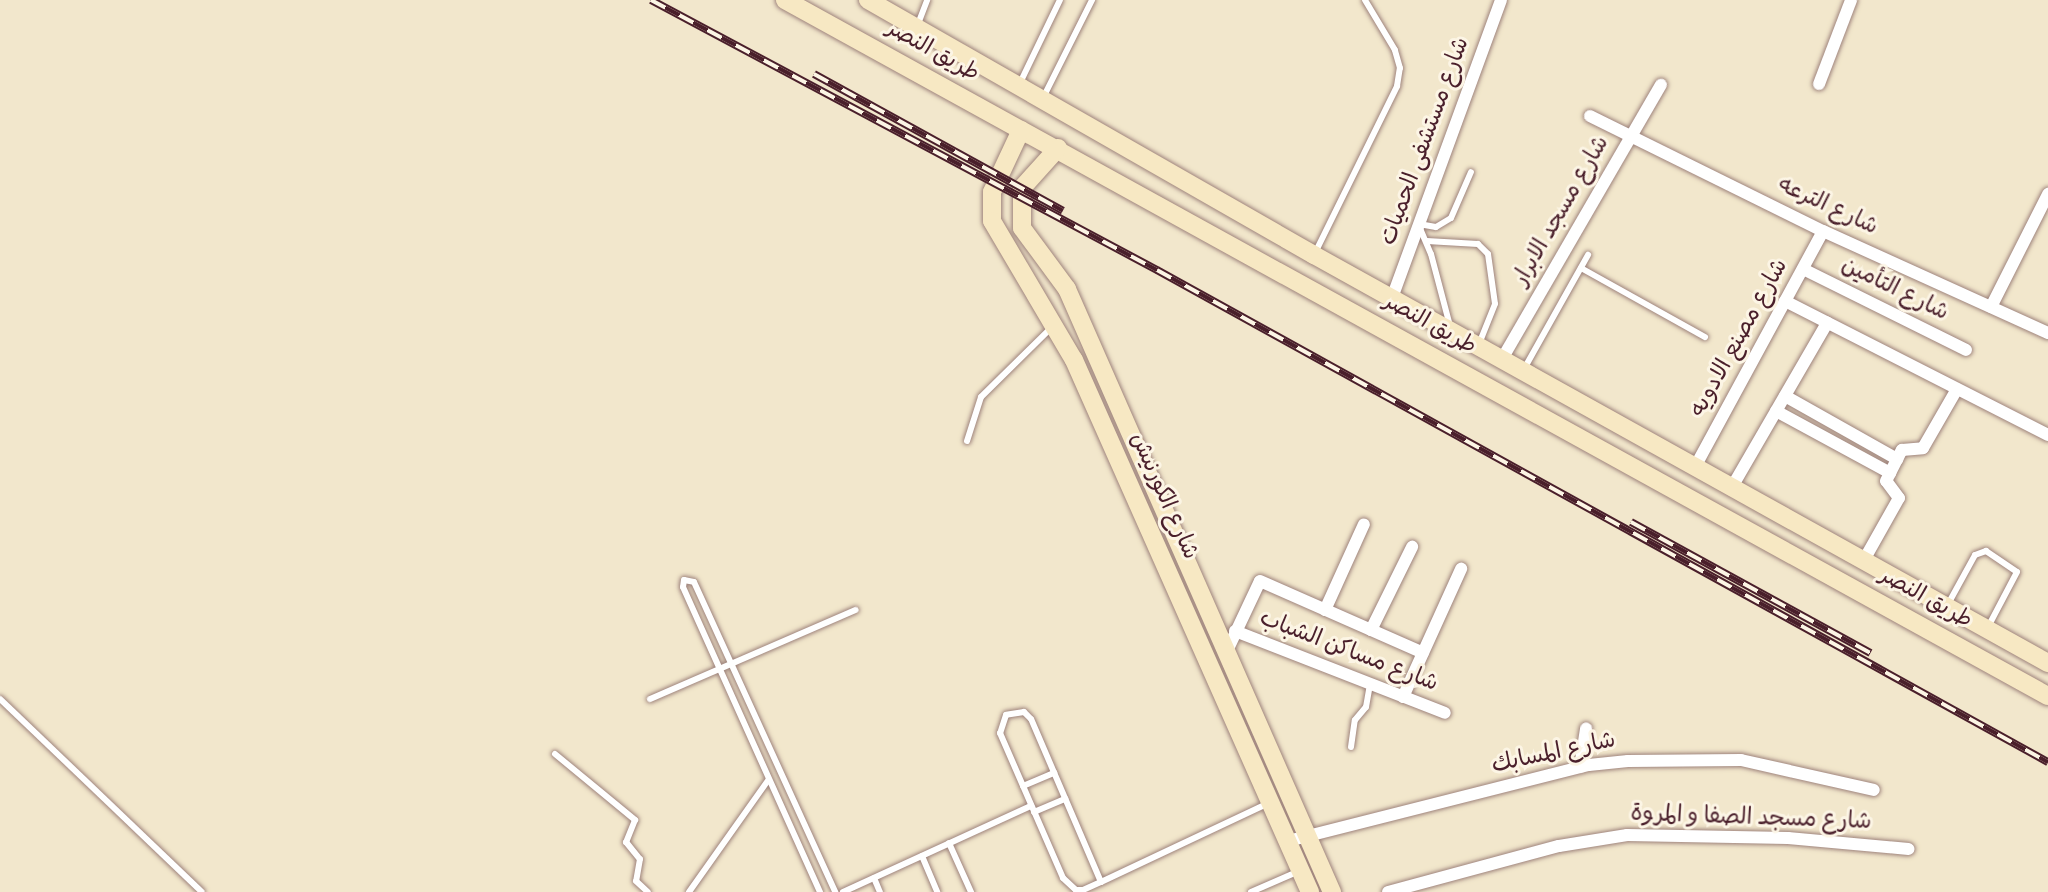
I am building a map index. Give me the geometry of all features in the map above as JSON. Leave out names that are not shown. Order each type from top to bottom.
[{"type":"main road","name":"طريق النصر","points":[[785,0],[2048,696]]},
{"type":"main road","name":"طريق النصر","points":[[868,0],[1044,98],[1314,255],[2048,663]]},
{"type":"main road","name":"شارع الكورنيش","points":[[1021,130],[992,192],[990,214],[1005,248],[1055,324],[1301,870],[1306,891]]},
{"type":"main road","name":"شارع الكورنيش","points":[[1058,149],[1022,188],[1020,217],[1027,237],[1061,279],[1078,315],[1332,892]]},
{"type":"main road","points":[[1055,324],[1078,315]]},
{"type":"street","name":"شارع مستشفى الحميات","points":[[1392,298],[1501,0]]},
{"type":"street","points":[[1819,84],[1851,0]]},
{"type":"street","name":"شارع مسجد الابرار","points":[[1502,359],[1661,85]]},
{"type":"street","name":"شارع الترعه","points":[[1590,116],[1823,231],[2048,333]]},
{"type":"street","points":[[1991,307],[2048,194]]},
{"type":"street","name":"شارع مصنع الادويه","points":[[1695,467],[1823,231]]},
{"type":"street","name":"شارع التأمين","points":[[1803,269],[1966,350]]},
{"type":"street","points":[[1785,301],[2048,435]]},
{"type":"street","points":[[1732,487],[1827,323]]},
{"type":"street","points":[[1864,560],[1899,498],[1887,484],[1890,473],[1906,447],[1919,450],[1926,445],[1957,389]]},
{"type":"street","points":[[1785,396],[1898,459]]},
{"type":"street","points":[[1776,411],[1890,473]]},
{"type":"street","points":[[1325,610],[1364,524]]},
{"type":"street","points":[[1371,630],[1412,547]]},
{"type":"street","points":[[1403,697],[1461,569]]},
{"type":"street","points":[[1227,651],[1258,581],[1423,653]]},
{"type":"street","name":"شارع مساكن الشباب","points":[[1235,631],[1445,713]]},
{"type":"street","points":[[1580,767],[1586,728]]},
{"type":"street","name":"شارع المسابك","points":[[1288,841],[1580,767],[1628,761],[1741,760],[1874,790]]},
{"type":"street","name":"شارع مسجد الصفا و المروة","points":[[1388,892],[1559,846],[1627,835],[1788,838],[1909,849]]},
{"type":"lane","points":[[917,27],[928,0]]},
{"type":"lane","points":[[1019,84],[1060,0]]},
{"type":"lane","points":[[1044,98],[1092,0]]},
{"type":"lane","points":[[1314,255],[1397,86],[1400,68],[1395,51],[1365,0]]},
{"type":"lane","points":[[1419,225],[1436,227],[1451,218],[1471,172]]},
{"type":"lane","points":[[1419,225],[1427,242],[1451,331]]},
{"type":"lane","points":[[1427,242],[1478,244],[1488,254],[1495,304],[1478,346]]},
{"type":"lane","points":[[1523,371],[1588,255]]},
{"type":"lane","points":[[1581,268],[1705,337]]},
{"type":"lane","points":[[967,441],[981,397],[1055,324]]},
{"type":"lane","points":[[1947,607],[1975,555],[1986,551],[2017,572],[1987,629]]},
{"type":"lane","points":[[820,892],[683,587],[684,580],[694,582],[835,892]]},
{"type":"lane","points":[[650,699],[856,610]]},
{"type":"lane","points":[[1351,747],[1355,720],[1366,707],[1370,684]]},
{"type":"lane","points":[[0,698],[202,892]]},
{"type":"lane","points":[[1101,881],[1031,719],[1014,710],[1000,723],[1000,733],[1065,884],[1083,890],[1270,802]]},
{"type":"lane","points":[[555,754],[635,820],[626,842],[640,859],[636,881],[648,892]]},
{"type":"lane","points":[[1023,786],[1054,772]]},
{"type":"lane","points":[[689,892],[769,779]]},
{"type":"lane","points":[[775,792],[787,786]]},
{"type":"lane","points":[[843,892],[949,843],[1065,799]]},
{"type":"lane","points":[[949,843],[971,892]]},
{"type":"lane","points":[[922,856],[937,892]]},
{"type":"lane","points":[[1251,892],[1301,870]]},
{"type":"lane","points":[[874,878],[880,892]]},
{"type":"railway","points":[[651,0],[1157,270],[2048,762]]},
{"type":"railway","points":[[814,74],[1063,211]]},
{"type":"railway","points":[[1631,522],[1870,653]]}]
